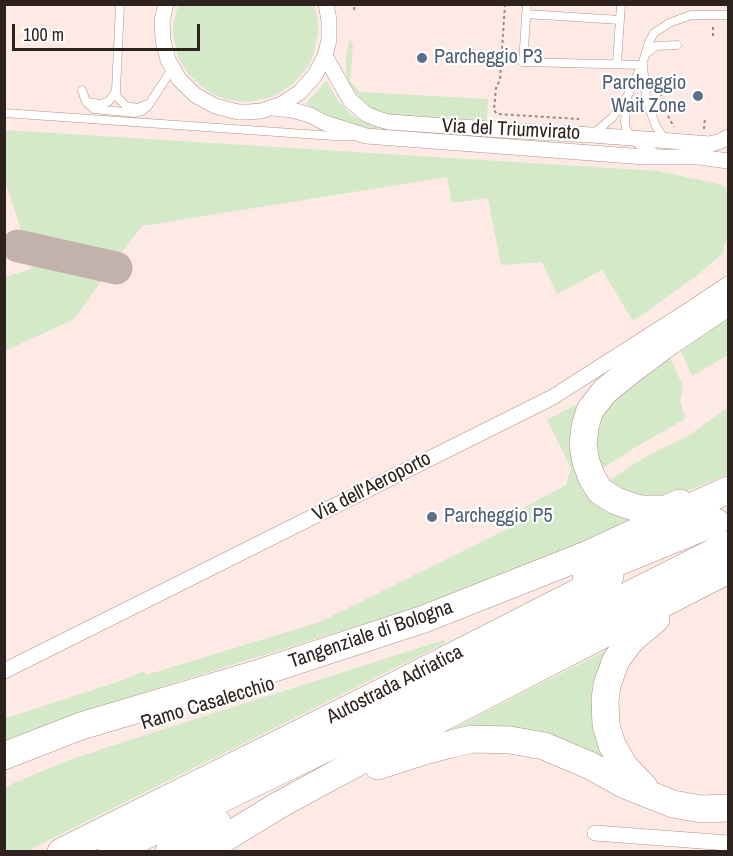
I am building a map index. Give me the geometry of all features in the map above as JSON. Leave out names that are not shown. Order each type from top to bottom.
[{"type":"highway","points":[[729,302],[654,352],[605,391],[591,410],[585,427],[584,444],[586,462],[600,491],[616,501],[640,509],[666,509],[729,485]]},
{"type":"highway","name":"Tangenziale di Bologna","points":[[4,756],[81,726],[253,675],[424,619],[586,555],[729,490]]},
{"type":"highway","name":"Autostrada Adriatica","points":[[111,852],[468,678],[724,528]]},
{"type":"highway","name":"Autostrada Adriatica","points":[[61,852],[394,686],[724,528]]},
{"type":"highway","name":"Ramo Casalecchio","points":[[4,776],[113,734],[351,660],[457,624],[607,567],[724,528]]},
{"type":"highway","points":[[203,852],[279,805],[412,733],[729,570]]},
{"type":"highway","points":[[665,801],[632,776],[612,745],[604,712],[610,674],[622,651],[642,630],[670,610],[729,576]]},
{"type":"highway","points":[[169,852],[233,812],[358,744],[468,678]]},
{"type":"highway","points":[[203,852],[364,772],[421,752],[472,739],[510,740],[544,746],[665,801],[690,808],[729,808]]},
{"type":"street","points":[[166,4],[162,21],[163,41],[172,69],[195,95],[215,106],[238,112],[272,108],[282,104],[300,92],[315,75],[325,56],[330,30],[328,6]]},
{"type":"street","name":"Via del Triumvirato","points":[[325,56],[350,100],[366,114],[378,119],[399,123],[710,144],[729,137]]},
{"type":"street","name":"Via del Triumvirato","points":[[272,108],[310,115],[326,123],[366,136],[645,157],[699,157],[729,161]]},
{"type":"street","name":"Via dell'Aeroporto","points":[[4,671],[553,397],[728,284]]},
{"type":"street","points":[[595,833],[650,844],[729,843]]},
{"type":"lane","points":[[120,4],[117,97],[131,108],[144,106],[151,102]]},
{"type":"lane","points":[[526,4],[523,62],[642,65]]},
{"type":"lane","points":[[617,63],[621,4]]},
{"type":"lane","points":[[526,14],[620,20]]},
{"type":"lane","points":[[592,135],[612,118],[627,97],[654,33],[669,23],[691,15],[729,15]]},
{"type":"lane","points":[[646,54],[656,46],[677,45]]},
{"type":"lane","points":[[642,65],[646,97],[656,126],[666,141]]},
{"type":"lane","points":[[82,90],[86,102],[94,109],[135,113],[142,111],[151,102],[172,69]]},
{"type":"lane","points":[[86,102],[104,104],[110,101],[116,91]]},
{"type":"lane","points":[[627,97],[626,129],[631,138],[645,150],[699,157]]},
{"type":"lane","name":"Via del Triumvirato","points":[[4,113],[334,136],[366,136]]},
{"type":"path","points":[[354,10],[355,4]]},
{"type":"path","points":[[505,4],[500,80],[496,88],[494,110],[497,114],[579,119]]},
{"type":"path","points":[[713,36],[713,26],[720,26]]},
{"type":"path","points":[[650,80],[656,79],[674,127]]},
{"type":"path","points":[[704,129],[705,117]]},
{"type":"green space","points":[[178,5],[314,5],[318,33],[309,65],[295,82],[268,98],[246,102],[215,95],[189,75],[178,57],[173,25]]},
{"type":"green space","points":[[350,39],[353,45],[350,81],[360,92],[488,99],[487,120],[389,115],[369,108],[351,87],[346,74],[346,56]]},
{"type":"green space","points":[[326,81],[338,101],[354,117],[388,129],[351,127],[306,104]]},
{"type":"green space","points":[[5,130],[658,171],[726,187],[728,234],[722,254],[695,277],[633,321],[602,270],[557,294],[542,262],[501,265],[488,198],[452,203],[447,177],[142,226],[117,258],[23,236],[5,180]]},
{"type":"green space","points":[[33,261],[105,276],[74,319],[5,351],[5,277],[31,269]]},
{"type":"green space","points":[[728,312],[728,355],[692,376],[678,345]]},
{"type":"green space","points":[[666,352],[681,382],[683,390],[680,400],[685,419],[597,472],[592,417]]},
{"type":"green space","points":[[583,401],[575,450],[644,516],[484,582],[408,610],[94,708],[5,741],[4,719],[144,671],[146,675],[320,622],[515,525],[521,509],[566,485],[571,468],[547,420]]},
{"type":"green space","points":[[728,407],[728,474],[693,489],[654,500],[605,483],[645,457],[688,436]]},
{"type":"green space","points":[[444,640],[445,643],[27,851],[5,851],[5,787],[69,760]]},
{"type":"green space","points":[[615,646],[616,769],[436,737]]},
{"type":"taxiway","points":[[18,246],[116,268]]},
{"type":"place","name":"Parcheggio P3","points":[[422,58]]},
{"type":"place","name":"Parcheggio Wait Zone","points":[[698,96]]},
{"type":"place","name":"Parcheggio P5","points":[[432,517]]}]
